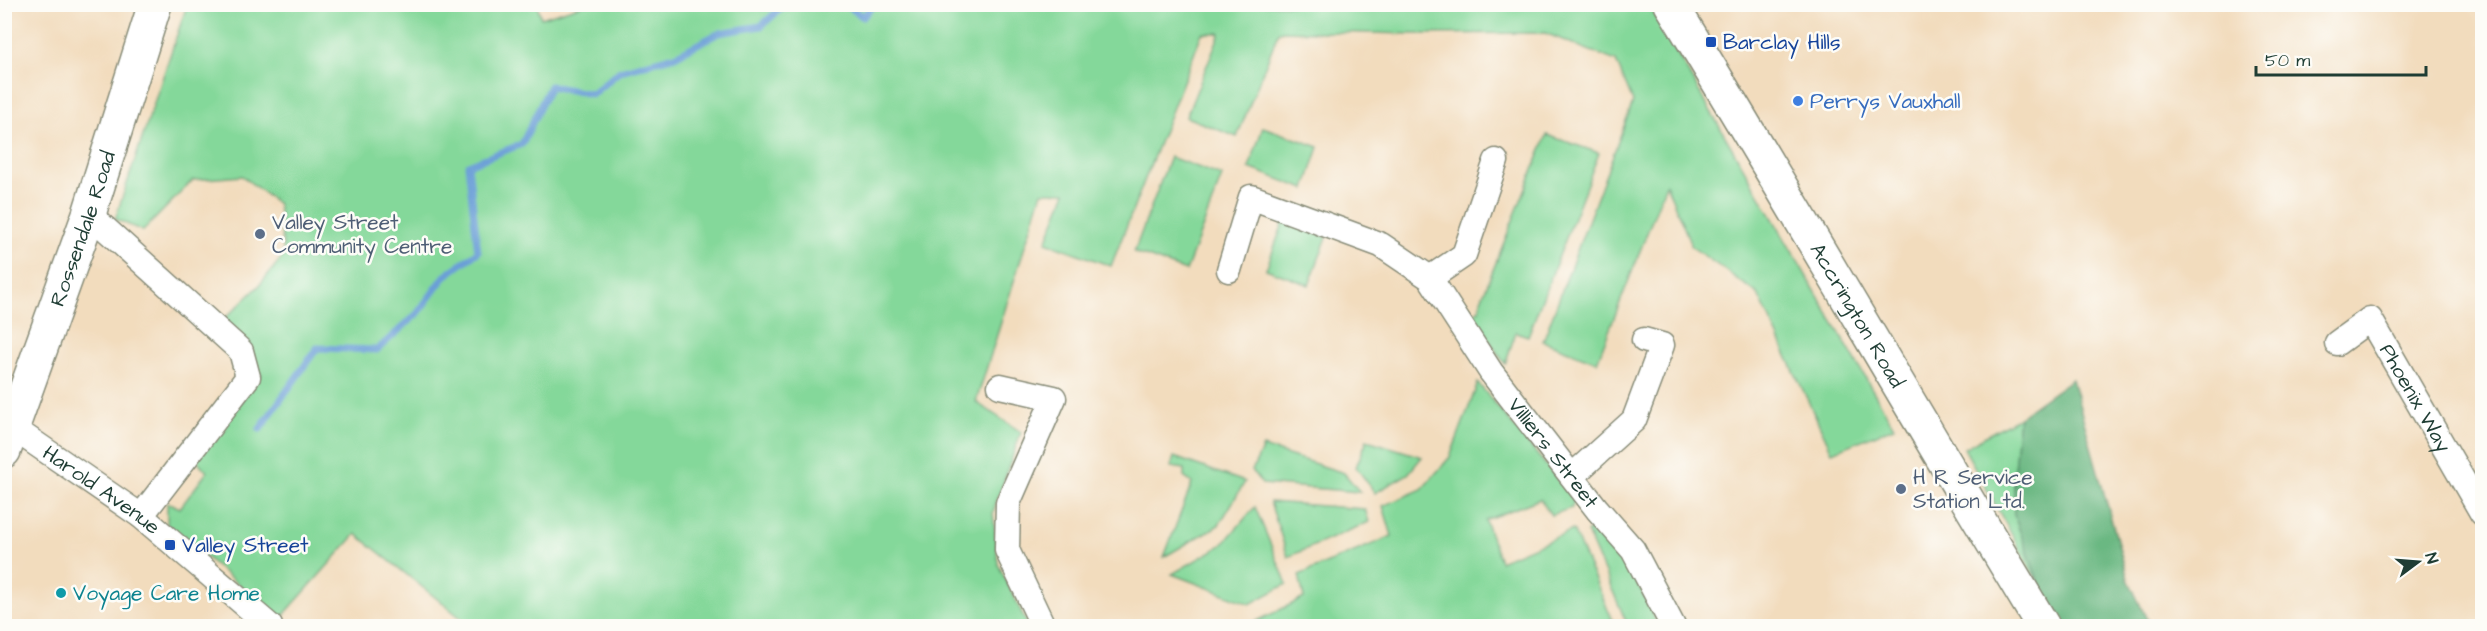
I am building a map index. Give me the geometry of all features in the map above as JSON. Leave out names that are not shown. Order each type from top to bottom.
[{"type":"main road","name":"Rossendale Road","points":[[9,439],[89,214],[155,4]]},
{"type":"main road","name":"Accrington Road","points":[[1671,4],[1755,141],[1915,416],[2043,627]]},
{"type":"street","points":[[1430,279],[1464,255],[1496,161]]},
{"type":"street","name":"Villiers Street","points":[[1228,270],[1251,197],[1381,245],[1430,279],[1491,372],[1633,550],[1673,627]]},
{"type":"street","points":[[89,214],[241,351],[248,377],[141,516]]},
{"type":"street","name":"Phoenix Way","points":[[2337,343],[2370,319],[2482,513]]},
{"type":"street","points":[[1572,476],[1634,420],[1662,345],[1644,340]]},
{"type":"street","points":[[1000,386],[1054,398],[1008,503],[1007,550],[1043,627]]},
{"type":"street","name":"Harold Avenue","points":[[9,439],[141,516],[270,627]]},
{"type":"green space","points":[[537,4],[541,18],[585,4],[1649,5],[1894,427],[1832,452],[1758,294],[1692,247],[1666,184],[1597,362],[1543,341],[1633,102],[1616,61],[1545,33],[1414,34],[1279,31],[1237,137],[1186,117],[1220,33],[1202,33],[1111,266],[1046,242],[1066,192],[1042,192],[976,402],[1021,432],[993,512],[998,564],[1028,626],[471,626],[356,534],[282,617],[262,604],[167,525],[167,502],[180,508],[207,472],[195,458],[261,375],[218,325],[258,287],[284,255],[278,204],[242,176],[193,180],[143,231],[115,219],[187,5]]},
{"type":"green space","points":[[1263,127],[1319,147],[1305,189],[1249,168]]},
{"type":"green space","points":[[1547,135],[1599,153],[1528,336],[1516,332],[1505,364],[1472,315],[1480,309],[1481,300]]},
{"type":"green space","points":[[1170,157],[1222,176],[1186,271],[1134,252]]},
{"type":"green space","points":[[1284,221],[1327,237],[1309,285],[1266,269]]},
{"type":"green space","points":[[2072,379],[2128,579],[2150,626],[2064,626],[2041,588],[2014,515],[2014,470],[2019,417]]},
{"type":"green space","points":[[1478,383],[1574,499],[1572,508],[1551,515],[1540,499],[1485,520],[1500,561],[1573,530],[1615,626],[1253,626],[1255,622],[1304,598],[1299,575],[1392,536],[1383,506],[1422,489],[1450,457]]},
{"type":"green space","points":[[2019,417],[2014,470],[2014,515],[2041,588],[1964,448]]},
{"type":"green space","points":[[1367,440],[1422,457],[1408,474],[1375,493],[1356,467]]},
{"type":"green space","points":[[1263,447],[1344,473],[1360,492],[1262,484],[1252,471]]},
{"type":"green space","points":[[1174,457],[1245,482],[1219,525],[1164,557],[1192,483],[1184,477],[1184,469],[1171,467]]},
{"type":"green space","points":[[1270,502],[1365,509],[1369,522],[1288,557]]},
{"type":"green space","points":[[1255,507],[1287,584],[1250,604],[1172,574],[1222,545]]},
{"type":"green space","points":[[1600,527],[1626,562],[1658,626],[1628,626],[1587,532]]},
{"type":"waterway","points":[[260,429],[317,348],[377,350],[417,314],[445,276],[478,252],[468,165],[522,144],[550,86],[592,94],[620,71],[675,56],[719,33],[761,26],[786,4]]},
{"type":"waterway","points":[[845,4],[863,17],[874,4]]},
{"type":"place","name":"Barclay Hills","points":[[1711,42]]},
{"type":"place","name":"Perrys Vauxhall","points":[[1798,101]]},
{"type":"place","name":"Valley Street Community Centre","points":[[260,234]]},
{"type":"place","name":"H R Service Station Ltd.","points":[[1901,489]]},
{"type":"place","name":"Valley Street","points":[[170,545]]},
{"type":"place","name":"Voyage Care Home","points":[[61,593]]}]
